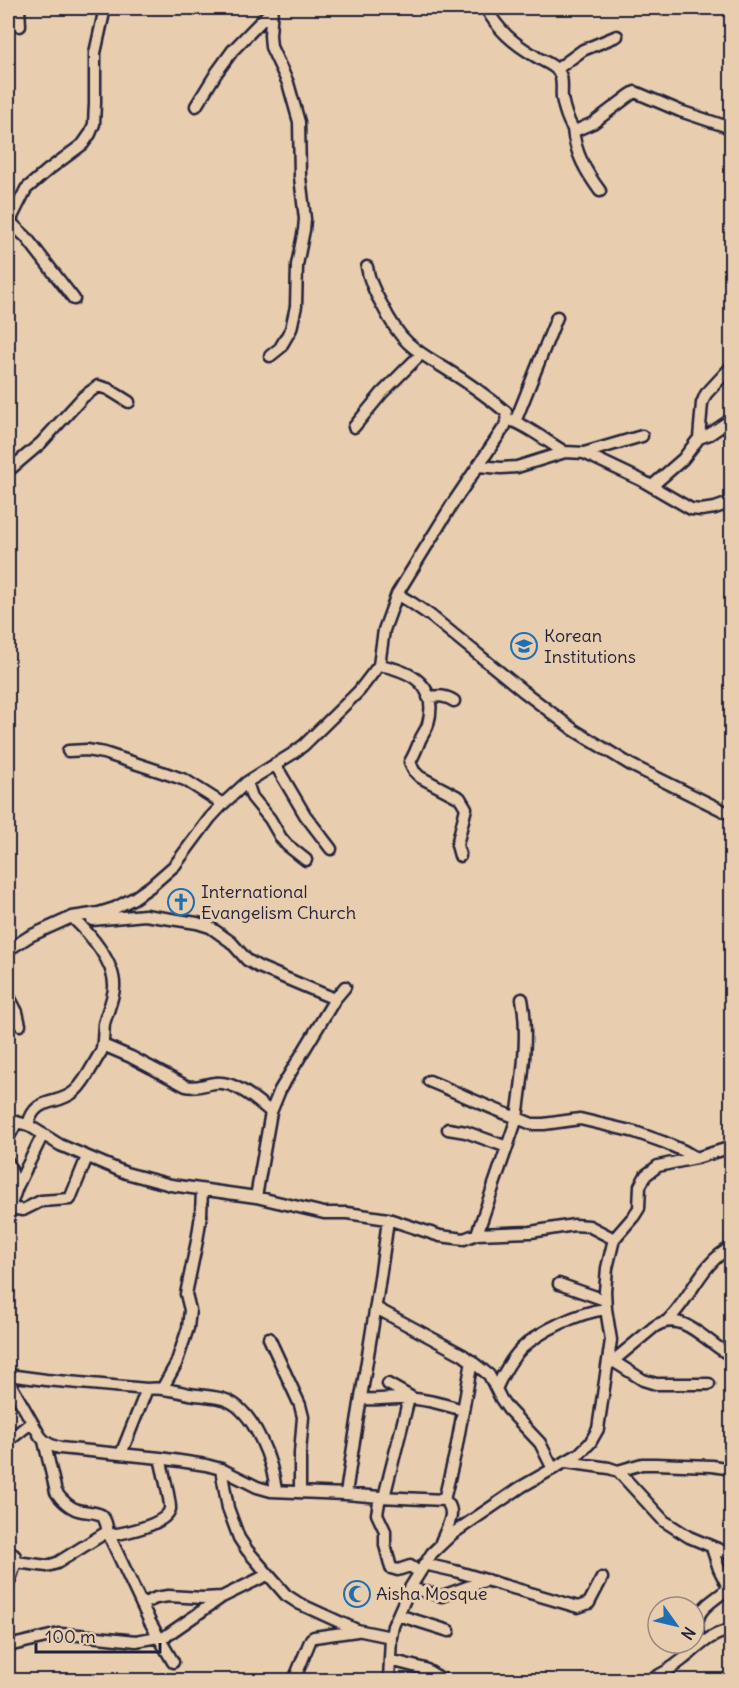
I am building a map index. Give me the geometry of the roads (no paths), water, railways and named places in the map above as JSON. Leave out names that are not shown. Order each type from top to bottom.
[{"type":"street","points":[[19,8],[20,26]]},
{"type":"street","points":[[74,299],[26,237],[9,220],[26,189],[83,144],[90,134],[94,124],[95,53],[105,8]]},
{"type":"street","points":[[486,8],[494,23],[512,40],[557,69],[561,79],[563,106],[573,129],[578,153],[584,168],[600,191]]},
{"type":"street","points":[[196,106],[233,50],[272,9]]},
{"type":"street","points":[[270,356],[280,348],[291,329],[296,306],[297,265],[305,219],[300,177],[299,122],[288,83],[271,47],[272,9]]},
{"type":"street","points":[[557,69],[583,50],[617,36]]},
{"type":"street","points":[[573,129],[577,130],[593,123],[635,93],[732,130]]},
{"type":"street","points":[[367,267],[368,276],[389,317],[407,342],[421,354],[490,398],[506,412],[511,420],[565,452]]},
{"type":"street","points":[[8,950],[30,936],[74,919],[115,908],[151,886],[175,865],[223,804],[248,782],[292,754],[359,691],[379,665],[384,630],[397,594],[453,503],[511,420],[557,317]]},
{"type":"street","points":[[354,427],[382,393],[421,354]]},
{"type":"street","points":[[699,438],[702,403],[706,394],[732,366]]},
{"type":"street","points":[[8,471],[41,443],[83,397],[98,386],[108,389],[129,402]]},
{"type":"street","points":[[652,486],[682,459],[699,438],[710,434],[732,419]]},
{"type":"street","points":[[478,466],[517,467],[565,452],[584,453],[642,436]]},
{"type":"street","points":[[584,453],[652,486],[691,509],[715,508],[732,502]]},
{"type":"street","points":[[397,594],[422,609],[574,730],[631,765],[732,814]]},
{"type":"street","points":[[379,665],[398,669],[411,675],[420,682],[428,697],[430,703],[428,725],[410,762],[420,777],[460,798],[466,808],[457,845],[460,856]]},
{"type":"street","points":[[428,697],[447,697],[454,701]]},
{"type":"street","points":[[68,751],[87,750],[104,753],[165,773],[185,780],[223,804]]},
{"type":"street","points":[[274,764],[304,815],[331,849]]},
{"type":"street","points":[[248,782],[252,797],[270,819],[281,838],[306,860]]},
{"type":"street","points":[[74,919],[145,915],[197,923],[210,927],[231,942],[247,960],[259,967],[335,999]]},
{"type":"street","points":[[8,1138],[18,1122],[30,1118],[36,1109],[45,1103],[68,1097],[76,1090],[101,1052],[104,1026],[114,987],[110,969],[103,954],[90,934],[74,919]]},
{"type":"street","points":[[256,1197],[271,1112],[280,1090],[335,999],[345,987]]},
{"type":"street","points":[[8,995],[17,1012],[20,1025]]},
{"type":"street","points":[[477,1234],[517,1118],[524,1044],[525,1015],[522,999]]},
{"type":"street","points":[[103,1045],[194,1089],[217,1083],[232,1086],[271,1112]]},
{"type":"street","points":[[429,1082],[532,1124],[580,1119],[635,1132],[696,1158]]},
{"type":"street","points":[[18,1122],[87,1157],[138,1178],[171,1185],[256,1197],[324,1213],[347,1213],[388,1219],[440,1236],[464,1239],[477,1234],[531,1232],[574,1225],[589,1226],[614,1239]]},
{"type":"street","points":[[448,1129],[466,1132],[507,1147]]},
{"type":"street","points":[[43,1134],[8,1208],[23,1210],[41,1201],[70,1199],[87,1157]]},
{"type":"street","points":[[440,1544],[521,1487],[579,1455],[590,1443],[598,1429],[610,1364],[611,1340],[606,1305],[607,1268],[614,1239],[639,1208],[639,1186],[646,1175],[658,1166],[732,1147]]},
{"type":"street","points":[[8,1162],[17,1187]]},
{"type":"street","points":[[162,1389],[176,1364],[188,1328],[190,1310],[186,1294],[201,1215],[202,1190]]},
{"type":"street","points":[[346,1494],[388,1219]]},
{"type":"street","points":[[667,1321],[676,1313],[692,1287],[710,1265],[724,1251],[732,1247]]},
{"type":"street","points":[[559,1284],[606,1305]]},
{"type":"street","points":[[496,1389],[514,1358],[528,1343],[547,1331],[606,1305]]},
{"type":"street","points":[[376,1308],[472,1361],[489,1375],[508,1409],[540,1443],[553,1468]]},
{"type":"street","points":[[610,1364],[654,1327],[667,1321],[678,1322],[686,1326],[732,1356]]},
{"type":"street","points":[[269,1338],[300,1405],[303,1417],[300,1492]]},
{"type":"street","points":[[444,1500],[456,1450],[472,1361]]},
{"type":"street","points":[[610,1364],[656,1384],[709,1384]]},
{"type":"street","points":[[8,1375],[162,1389],[226,1400],[238,1407],[255,1429],[267,1453],[274,1474],[276,1491]]},
{"type":"street","points":[[8,1380],[44,1441],[56,1492],[75,1509],[102,1515],[142,1604],[174,1662]]},
{"type":"street","points":[[388,1384],[412,1398]]},
{"type":"street","points":[[121,1454],[147,1389]]},
{"type":"street","points":[[412,1398],[376,1514],[386,1531],[386,1545],[391,1568],[398,1570],[410,1566],[487,1580],[578,1607],[589,1603],[602,1578]]},
{"type":"street","points":[[362,1399],[423,1399],[463,1410]]},
{"type":"street","points":[[8,1441],[32,1422]]},
{"type":"street","points":[[44,1441],[60,1448],[206,1465],[221,1469],[257,1487],[276,1491],[444,1500],[450,1504],[452,1511],[440,1544],[410,1588],[398,1615],[391,1637],[389,1680]]},
{"type":"street","points":[[16,1562],[47,1566],[57,1563],[105,1533],[126,1533],[162,1520],[170,1508],[160,1458]]},
{"type":"street","points":[[565,1462],[618,1471],[664,1521],[689,1538],[732,1555]]},
{"type":"street","points":[[618,1471],[642,1464],[712,1466],[732,1469]]},
{"type":"street","points":[[221,1469],[228,1508],[239,1538],[267,1575],[286,1595],[357,1630],[391,1637]]},
{"type":"street","points":[[706,1608],[718,1595],[730,1589],[719,1569],[712,1548]]},
{"type":"street","points":[[8,1550],[15,1556],[16,1562],[8,1585]]},
{"type":"street","points":[[8,1646],[59,1635],[136,1641],[159,1638],[222,1597],[267,1575]]},
{"type":"street","points":[[410,1588],[442,1596],[487,1580]]},
{"type":"street","points":[[142,1604],[168,1596],[203,1599],[222,1597]]},
{"type":"street","points":[[398,1615],[449,1631]]},
{"type":"street","points":[[294,1680],[311,1639],[357,1630]]},
{"type":"street","points":[[706,1640],[716,1634],[732,1630]]},
{"type":"street","points":[[649,1680],[661,1675],[688,1655]]},
{"type":"street","points":[[390,1660],[425,1669],[443,1680]]},
{"type":"place","name":"Korean Institutions","points":[[524,646]]},
{"type":"place","name":"International Evangelism Church","points":[[181,902]]},
{"type":"place","name":"Aisha Mosque","points":[[357,1594]]}]
